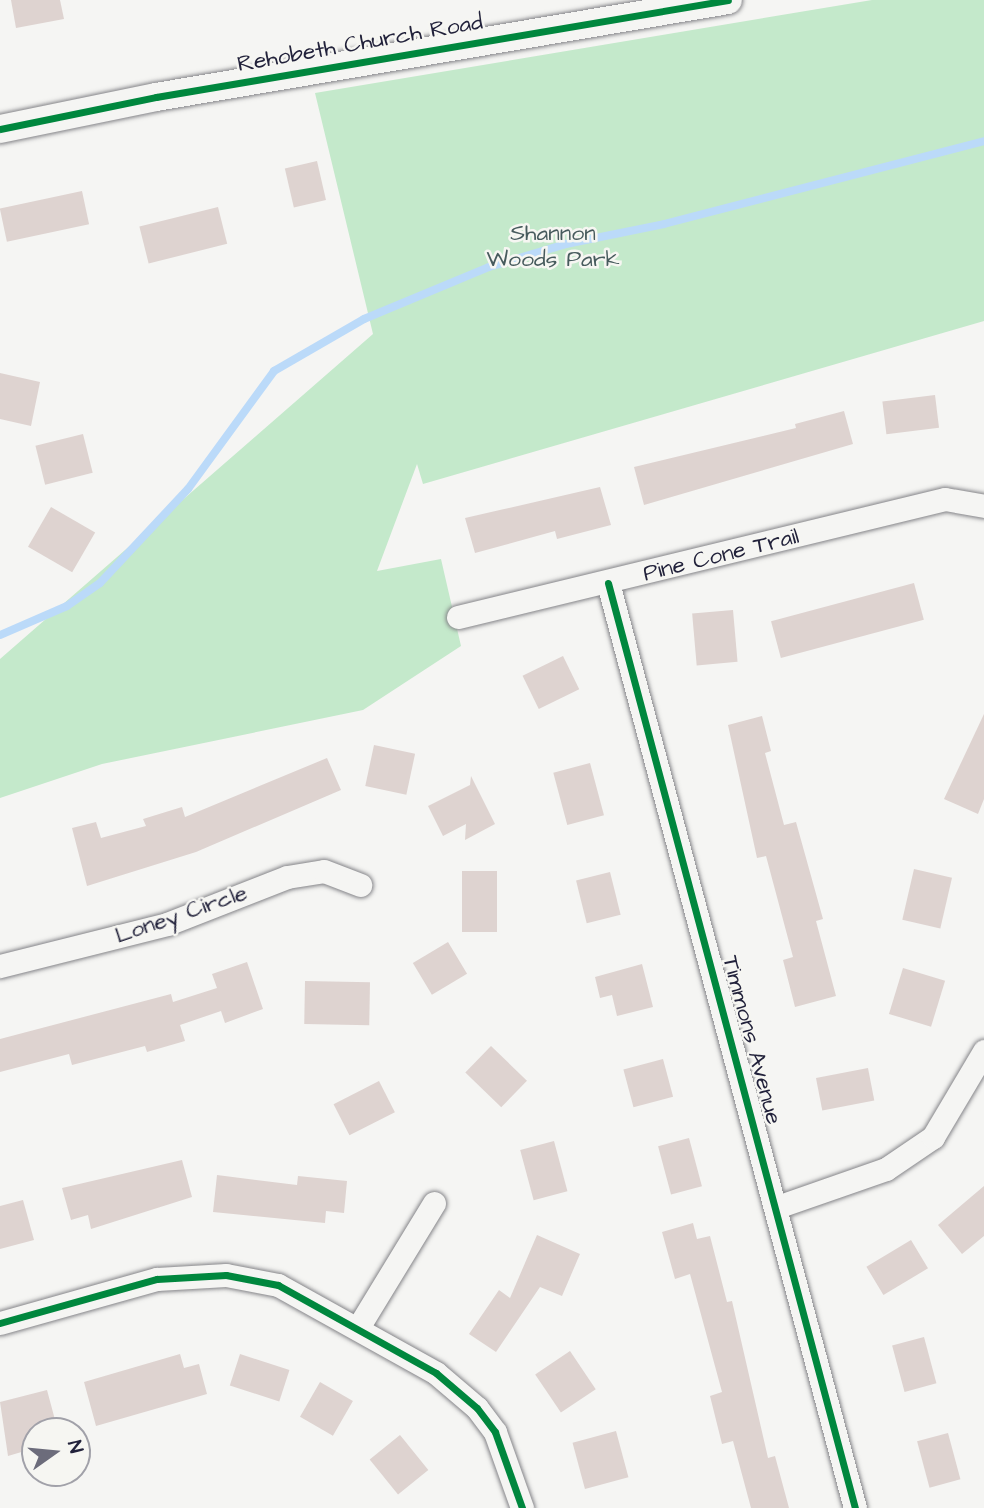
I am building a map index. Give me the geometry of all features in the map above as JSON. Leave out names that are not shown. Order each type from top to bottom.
[{"type":"street","name":"Rehobeth Church Road","points":[[0,129],[156,97],[728,0]]},
{"type":"street","name":"Pine Cone Trail","points":[[458,617],[608,583],[945,499],[984,506]]},
{"type":"street","name":"Timmons Avenue","points":[[608,583],[855,1508]]},
{"type":"street","name":"Loney Circle","points":[[0,966],[167,924],[288,877],[324,871],[360,885]]},
{"type":"street","points":[[777,1208],[886,1169],[933,1137],[984,1051]]},
{"type":"street","points":[[359,1326],[434,1203]]},
{"type":"street","points":[[0,1323],[157,1279],[226,1275],[278,1285],[359,1326],[436,1373],[477,1408],[495,1432],[522,1508]]},
{"type":"green space","name":"Shannon Woods Park","points":[[872,0],[984,0],[984,321],[423,484],[417,464],[377,571],[441,559],[461,646],[363,710],[102,764],[0,798],[0,659],[373,334],[315,93]]},
{"type":"building","points":[[11,0],[60,0],[64,19],[16,28]]},
{"type":"building","points":[[317,161],[326,200],[294,207],[285,168]]},
{"type":"building","points":[[82,191],[89,224],[7,242],[0,208]]},
{"type":"building","points":[[218,207],[227,244],[149,263],[139,227]]},
{"type":"building","points":[[0,373],[40,382],[31,426],[0,419]]},
{"type":"building","points":[[935,395],[939,428],[886,434],[882,401]]},
{"type":"building","points":[[844,411],[853,444],[644,505],[634,467],[796,428],[795,424]]},
{"type":"building","points":[[83,434],[93,473],[45,485],[35,446]]},
{"type":"building","points":[[600,487],[611,525],[557,539],[555,531],[475,553],[465,518]]},
{"type":"building","points":[[51,507],[95,532],[72,572],[28,547]]},
{"type":"building","points":[[914,583],[924,620],[781,658],[771,621]]},
{"type":"building","points":[[733,610],[738,662],[697,665],[692,614]]},
{"type":"building","points":[[563,656],[579,689],[539,709],[523,676]]},
{"type":"building","points":[[984,714],[984,799],[978,814],[944,799]]},
{"type":"building","points":[[762,716],[771,751],[765,753],[784,825],[796,822],[823,919],[816,921],[836,996],[795,1007],[783,960],[793,957],[766,856],[757,858],[728,725]]},
{"type":"building","points":[[374,745],[415,754],[406,795],[365,786]]},
{"type":"building","points":[[327,758],[341,790],[196,852],[87,886],[72,828],[96,822],[101,838],[146,826],[143,819],[182,807],[185,817]]},
{"type":"building","points":[[590,763],[604,815],[567,825],[553,773]]},
{"type":"building","points":[[471,776],[495,824],[465,840],[466,824],[443,836],[428,806],[470,785]]},
{"type":"building","points":[[914,869],[952,878],[940,928],[902,920]]},
{"type":"building","points":[[462,871],[497,871],[497,932],[462,932]]},
{"type":"building","points":[[610,872],[621,915],[587,923],[576,880]]},
{"type":"building","points":[[448,942],[467,974],[432,995],[413,963]]},
{"type":"building","points":[[247,962],[263,1009],[225,1023],[221,1011],[180,1025],[185,1041],[147,1052],[145,1046],[72,1065],[69,1054],[0,1072],[0,1039],[171,994],[173,1002],[217,988],[212,974]]},
{"type":"building","points":[[642,964],[653,1007],[617,1016],[612,995],[600,998],[595,977]]},
{"type":"building","points":[[903,968],[945,981],[931,1027],[889,1014]]},
{"type":"building","points":[[305,981],[370,982],[369,1025],[304,1024]]},
{"type":"building","points":[[491,1046],[527,1081],[501,1107],[465,1073]]},
{"type":"building","points":[[663,1059],[673,1097],[633,1107],[623,1070]]},
{"type":"building","points":[[868,1068],[874,1100],[822,1111],[816,1078]]},
{"type":"building","points":[[379,1081],[395,1112],[349,1135],[334,1104]]},
{"type":"building","points":[[689,1138],[702,1186],[671,1195],[658,1146]]},
{"type":"building","points":[[554,1141],[567,1191],[534,1200],[520,1150]]},
{"type":"building","points":[[182,1160],[192,1197],[91,1229],[88,1215],[71,1220],[62,1188]]},
{"type":"building","points":[[217,1175],[297,1185],[298,1176],[347,1181],[344,1213],[326,1211],[325,1223],[213,1212]]},
{"type":"building","points":[[984,1186],[984,1236],[962,1254],[938,1225]]},
{"type":"building","points":[[23,1200],[34,1240],[0,1249],[0,1206]]},
{"type":"building","points":[[693,1223],[697,1239],[710,1236],[727,1302],[732,1301],[768,1458],[775,1456],[789,1508],[751,1508],[733,1441],[722,1444],[710,1396],[722,1392],[690,1274],[675,1279],[662,1232]]},
{"type":"building","points":[[537,1235],[580,1254],[562,1296],[540,1287],[496,1352],[469,1334],[499,1290],[510,1298]]},
{"type":"building","points":[[911,1240],[928,1268],[883,1295],[866,1267]]},
{"type":"building","points":[[924,1337],[936,1383],[905,1392],[892,1346]]},
{"type":"building","points":[[570,1351],[596,1389],[561,1413],[535,1374]]},
{"type":"building","points":[[180,1354],[184,1368],[199,1364],[207,1394],[96,1426],[84,1382]]},
{"type":"building","points":[[240,1354],[289,1370],[279,1401],[230,1385]]},
{"type":"building","points":[[320,1382],[353,1401],[333,1436],[300,1417]]},
{"type":"building","points":[[47,1390],[54,1417],[21,1417],[21,1452],[8,1456],[0,1402]]},
{"type":"building","points":[[616,1431],[628,1477],[585,1489],[573,1443]]},
{"type":"building","points":[[948,1433],[960,1479],[930,1488],[917,1441]]},
{"type":"building","points":[[400,1435],[428,1470],[398,1495],[370,1460]]},
{"type":"waterway","points":[[0,635],[67,606],[100,583],[188,489],[274,371],[364,319],[489,267],[566,244],[664,224],[984,141]]},
{"type":"cycle path","points":[[0,129],[156,97],[728,0]]},
{"type":"cycle path","points":[[608,583],[855,1508]]},
{"type":"cycle path","points":[[0,1323],[157,1279],[226,1275],[278,1285],[436,1373],[477,1408],[495,1432],[522,1508]]}]
